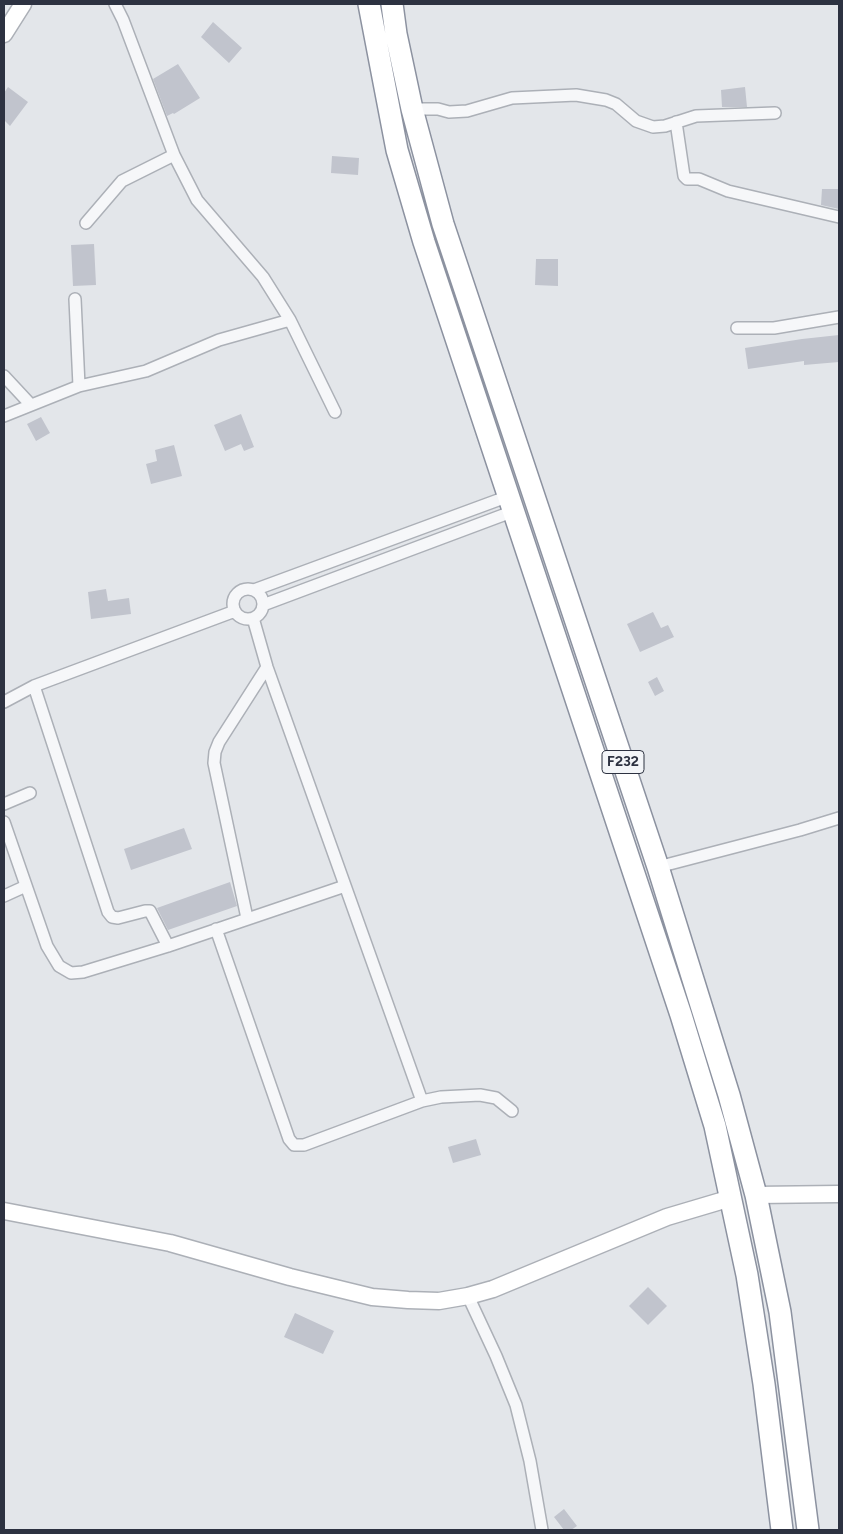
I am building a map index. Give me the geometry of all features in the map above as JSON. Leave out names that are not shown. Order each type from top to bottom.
[{"type":"highway","name":"F232","points":[[369,4],[398,150],[424,242],[681,1015],[715,1126],[747,1275],[782,1530]]},
{"type":"highway","name":"F232","points":[[392,4],[396,34],[412,109],[443,224],[658,866],[729,1094],[756,1195],[780,1312],[808,1530]]},
{"type":"street","points":[[4,34],[23,4]]},
{"type":"street","points":[[115,4],[123,20],[174,156],[197,200],[263,277],[290,320],[335,412]]},
{"type":"street","points":[[412,109],[438,109],[449,112],[467,111],[512,98],[576,95],[606,100],[616,104],[636,121],[653,127],[665,126],[696,116],[775,113]]},
{"type":"street","points":[[676,122],[684,176],[688,179],[699,178],[728,191],[839,217]]},
{"type":"street","points":[[86,223],[122,181],[174,156]]},
{"type":"street","points":[[75,299],[79,386]]},
{"type":"street","points":[[737,328],[774,328],[839,317]]},
{"type":"street","points":[[4,416],[79,386],[146,371],[219,340],[290,320]]},
{"type":"street","points":[[4,376],[31,405]]},
{"type":"street","points":[[254,590],[261,596],[263,605],[260,613],[253,618],[243,618],[235,611],[233,602],[237,594],[245,589],[254,590],[511,504]]},
{"type":"street","points":[[263,605],[511,504]]},
{"type":"street","points":[[4,702],[34,686],[235,611]]},
{"type":"street","points":[[253,618],[267,667],[422,1101]]},
{"type":"street","points":[[247,918],[214,763],[215,752],[219,742],[267,667]]},
{"type":"street","points":[[34,686],[108,912],[112,917],[118,918],[150,911],[168,946]]},
{"type":"street","points":[[4,804],[30,793]]},
{"type":"street","points":[[658,866],[800,830],[839,818]]},
{"type":"street","points":[[4,822],[49,951],[59,966],[71,973],[84,972],[168,946],[345,886]]},
{"type":"street","points":[[4,896],[26,886]]},
{"type":"street","points":[[216,929],[288,1139],[294,1145],[304,1145],[440,1096],[480,1095],[496,1098],[512,1111]]},
{"type":"street","points":[[756,1195],[839,1194]]},
{"type":"street","points":[[4,1211],[170,1243],[290,1277],[372,1297],[439,1301],[493,1289],[667,1218],[731,1198]]},
{"type":"street","points":[[468,1296],[516,1405],[530,1461],[542,1530]]},
{"type":"building","points":[[213,22],[242,48],[229,63],[201,37]]},
{"type":"building","points":[[178,64],[200,98],[174,114],[167,116],[153,79]]},
{"type":"building","points":[[8,87],[28,102],[10,126],[4,120],[4,93]]},
{"type":"building","points":[[745,87],[747,107],[722,107],[721,90]]},
{"type":"building","points":[[332,156],[359,158],[358,175],[331,173]]},
{"type":"building","points":[[822,189],[839,189],[839,209],[821,205]]},
{"type":"building","points":[[94,244],[96,285],[73,286],[71,245]]},
{"type":"building","points":[[536,259],[558,259],[558,286],[535,285]]},
{"type":"building","points":[[839,335],[839,362],[804,365],[804,361],[748,369],[745,348]]},
{"type":"building","points":[[241,414],[254,447],[244,451],[241,444],[225,451],[214,425]]},
{"type":"building","points":[[41,417],[50,433],[36,441],[27,424]]},
{"type":"building","points":[[174,445],[182,476],[151,484],[146,464],[157,461],[155,450]]},
{"type":"building","points":[[106,589],[108,601],[129,598],[131,614],[91,619],[88,592]]},
{"type":"building","points":[[653,612],[661,628],[668,625],[674,637],[640,652],[627,624]]},
{"type":"building","points":[[657,677],[664,691],[655,696],[648,682]]},
{"type":"building","points":[[184,828],[192,849],[131,870],[124,849]]},
{"type":"building","points":[[230,882],[237,906],[168,930],[157,908]]},
{"type":"building","points":[[476,1139],[481,1155],[453,1163],[448,1147]]},
{"type":"building","points":[[648,1287],[667,1306],[648,1325],[629,1306]]},
{"type":"building","points":[[295,1313],[334,1331],[323,1354],[284,1337]]},
{"type":"building","points":[[564,1509],[577,1526],[571,1530],[564,1530],[554,1517]]}]
